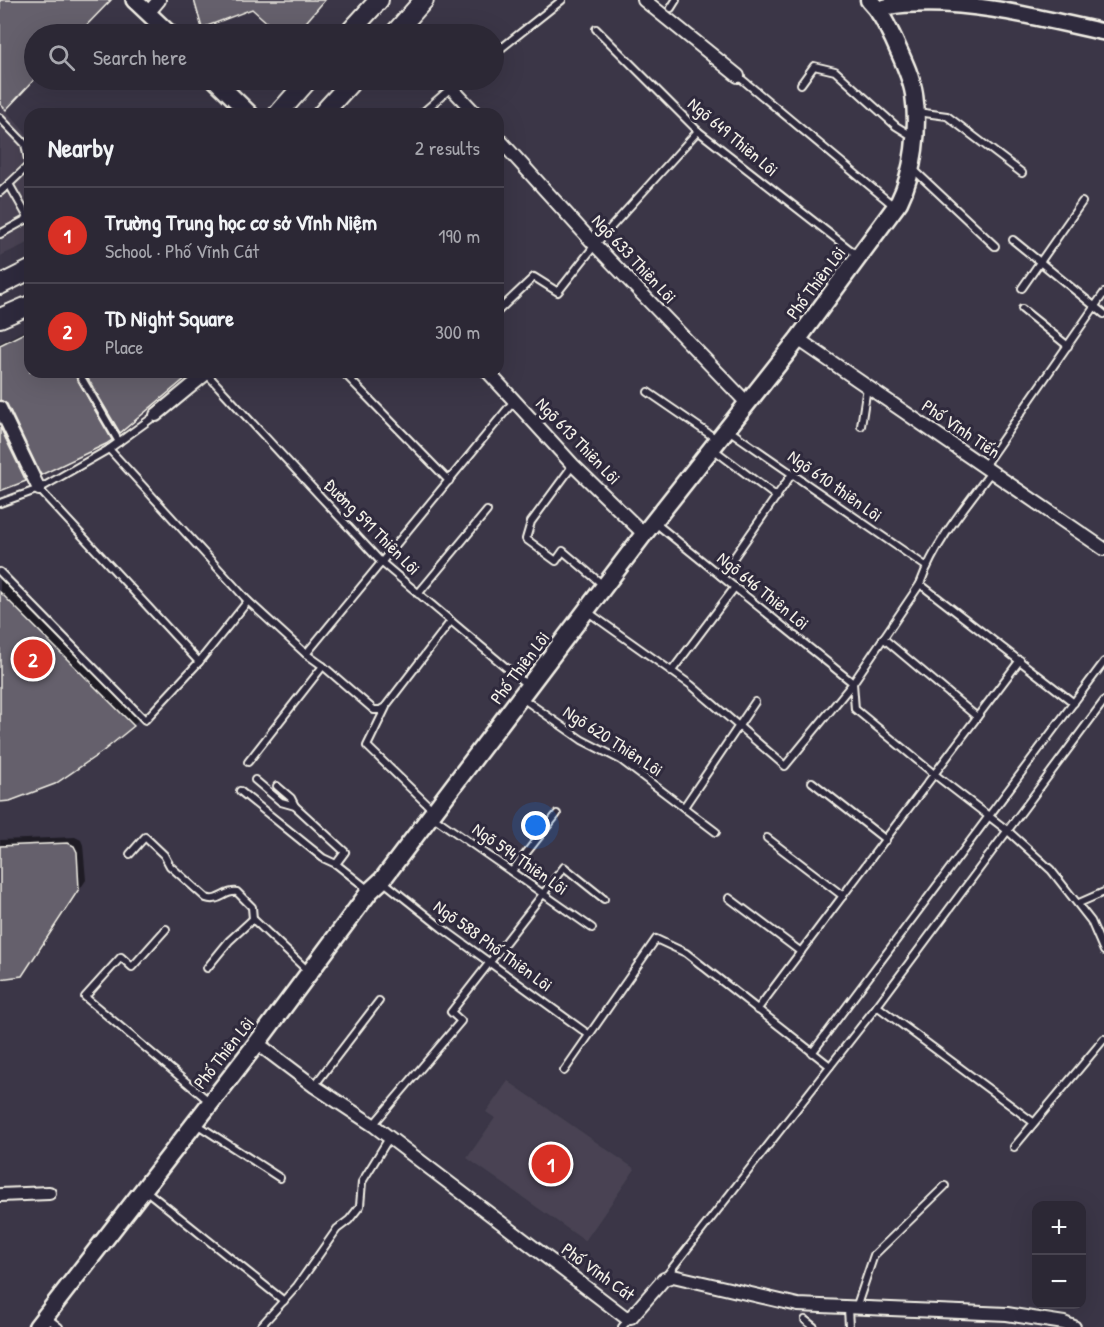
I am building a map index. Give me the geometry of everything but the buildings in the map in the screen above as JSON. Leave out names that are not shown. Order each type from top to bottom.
[{"type":"main road","points":[[357,24],[379,0]]},
{"type":"main road","points":[[403,24],[424,0]]},
{"type":"main road","name":"Phố Thiên Lôi","points":[[41,1322],[526,693],[649,528],[798,339],[896,207],[907,187],[912,167],[915,138],[914,94],[883,4]]},
{"type":"main road","points":[[283,108],[299,90]]},
{"type":"main road","points":[[327,108],[344,90]]},
{"type":"main road","points":[[0,285],[24,273]]},
{"type":"main road","points":[[0,318],[24,308]]},
{"type":"street","points":[[134,0],[160,24]]},
{"type":"street","points":[[148,13],[159,0]]},
{"type":"street","points":[[644,0],[738,76]]},
{"type":"street","points":[[883,4],[944,3],[1003,11],[1104,32]]},
{"type":"street","points":[[225,90],[244,108]]},
{"type":"street","points":[[458,90],[472,108]]},
{"type":"street","name":"Ngõ 633 Thiên Lôi","points":[[504,145],[595,245],[747,403]]},
{"type":"street","name":"Phố Vĩnh Tiến","points":[[798,339],[1104,549]]},
{"type":"street","points":[[156,415],[201,378]]},
{"type":"street","name":"Ngõ 613 Thiên Lôi","points":[[494,378],[573,465],[649,528]]},
{"type":"street","points":[[0,408],[39,489]]},
{"type":"street","name":"Phố Vĩnh Cát","points":[[257,1043],[314,1086],[390,1137],[622,1316],[631,1317],[664,1279]]},
{"type":"street","points":[[0,1195],[49,1193]]},
{"type":"street","points":[[664,1279],[673,1276],[798,1305],[1007,1314],[1064,1323],[1074,1327]]},
{"type":"lane","points":[[504,46],[562,0]]},
{"type":"lane","points":[[670,8],[676,0]]},
{"type":"lane","name":"Ngõ 649 Thiên Lôi","points":[[596,29],[698,131],[860,257]]},
{"type":"lane","points":[[801,84],[814,66],[835,72],[896,126],[915,138]]},
{"type":"lane","points":[[738,76],[896,207]]},
{"type":"lane","points":[[427,108],[444,90]]},
{"type":"lane","points":[[914,111],[947,116],[1022,173]]},
{"type":"lane","points":[[0,118],[24,143]]},
{"type":"lane","points":[[504,305],[534,277],[558,292],[595,245],[698,131]]},
{"type":"lane","points":[[912,167],[995,246]]},
{"type":"lane","points":[[0,192],[24,170]]},
{"type":"lane","points":[[9,184],[24,211]]},
{"type":"lane","points":[[1022,288],[1082,202]]},
{"type":"lane","points":[[0,234],[24,222]]},
{"type":"lane","points":[[1013,240],[1104,314]]},
{"type":"lane","points":[[587,611],[691,684],[785,766],[853,682],[920,584],[946,532],[1104,293]]},
{"type":"lane","points":[[1023,309],[1068,346]]},
{"type":"lane","points":[[82,378],[119,442]]},
{"type":"lane","name":"Đường 591 Thiên Lôi","points":[[212,378],[381,562],[451,621],[526,693]]},
{"type":"lane","points":[[349,378],[449,481]]},
{"type":"lane","points":[[861,426],[867,387]]},
{"type":"lane","points":[[648,392],[719,439],[777,497]]},
{"type":"lane","points":[[306,654],[515,401]]},
{"type":"lane","points":[[0,503],[39,489],[109,449],[156,415]]},
{"type":"lane","name":"Ngõ 610 thiên Lôi","points":[[719,439],[792,474],[927,567]]},
{"type":"lane","points":[[109,449],[248,601],[306,654],[374,710],[380,710],[387,704],[451,621]]},
{"type":"lane","points":[[573,465],[531,522],[526,538],[556,561],[563,551],[606,587]]},
{"type":"lane","points":[[721,576],[792,474]]},
{"type":"lane","points":[[39,489],[199,662]]},
{"type":"lane","points":[[418,594],[488,511]]},
{"type":"lane","name":"Ngõ 646 Thiên Lôi","points":[[649,528],[721,576],[853,682]]},
{"type":"lane","points":[[0,572],[145,720],[199,662],[248,601]]},
{"type":"lane","points":[[920,584],[1074,703]]},
{"type":"lane","points":[[671,672],[735,587]]},
{"type":"lane","points":[[883,638],[977,717]]},
{"type":"lane","points":[[757,1010],[1020,660]]},
{"type":"lane","points":[[812,1053],[1104,662]]},
{"type":"lane","points":[[248,762],[323,666]]},
{"type":"lane","points":[[853,682],[855,708],[934,774],[1008,831],[1051,870],[1091,921],[1104,951]]},
{"type":"lane","name":"Ngõ 620 Thiên Lôi","points":[[526,693],[582,740],[621,760],[716,832]]},
{"type":"lane","points":[[664,1279],[877,1006],[1104,701]]},
{"type":"lane","points":[[684,807],[755,702]]},
{"type":"lane","name":"Ngõ 594 Thiên Lôi","points":[[387,704],[367,746],[433,813],[592,928]]},
{"type":"lane","points":[[255,780],[281,802],[295,806]]},
{"type":"lane","points":[[812,782],[886,840]]},
{"type":"lane","points":[[277,786],[291,798],[295,806],[345,852],[336,864]]},
{"type":"lane","name":"Ngõ 588 Phố Thiên Lôi","points":[[240,791],[323,858],[376,886],[442,928],[588,1034]]},
{"type":"lane","points":[[512,872],[557,814]]},
{"type":"lane","points":[[130,854],[145,837],[164,855],[170,866],[206,898],[218,899],[229,892],[237,892],[252,907],[253,919],[310,973]]},
{"type":"lane","points":[[767,838],[843,896]]},
{"type":"lane","points":[[373,1125],[461,1021],[452,1012],[564,867],[604,899]]},
{"type":"lane","points":[[1078,903],[1104,892]]},
{"type":"lane","points":[[729,898],[801,952]]},
{"type":"lane","points":[[207,968],[253,919]]},
{"type":"lane","points":[[166,929],[132,967],[121,957],[85,997],[211,1102]]},
{"type":"lane","points":[[564,1071],[656,939],[686,953],[830,1066]]},
{"type":"lane","points":[[314,1086],[380,1001]]},
{"type":"lane","points":[[877,1006],[1033,1122]]},
{"type":"lane","points":[[1014,1147],[1104,1038]]},
{"type":"lane","points":[[194,1123],[280,1178]]},
{"type":"lane","points":[[260,1327],[297,1286],[337,1229],[360,1206],[362,1182],[390,1137]]},
{"type":"lane","points":[[849,1327],[852,1308],[874,1255],[945,1186]]},
{"type":"lane","points":[[144,1188],[284,1301]]},
{"type":"lane","points":[[622,1327],[631,1317]]},
{"type":"lane","points":[[805,1320],[814,1327]]},
{"type":"lane","points":[[41,1322],[60,1327]]},
{"type":"shaded area","points":[[0,104],[24,131],[24,245],[0,256]]},
{"type":"shaded area","points":[[508,1081],[635,1169],[585,1241],[467,1158],[495,1118],[486,1112]]},
{"type":"place","name":"TD Night Square","points":[[33,659]]},
{"type":"place","name":"Trường Trung học cơ sở Vĩnh Niệm","points":[[551,1164]]}]
